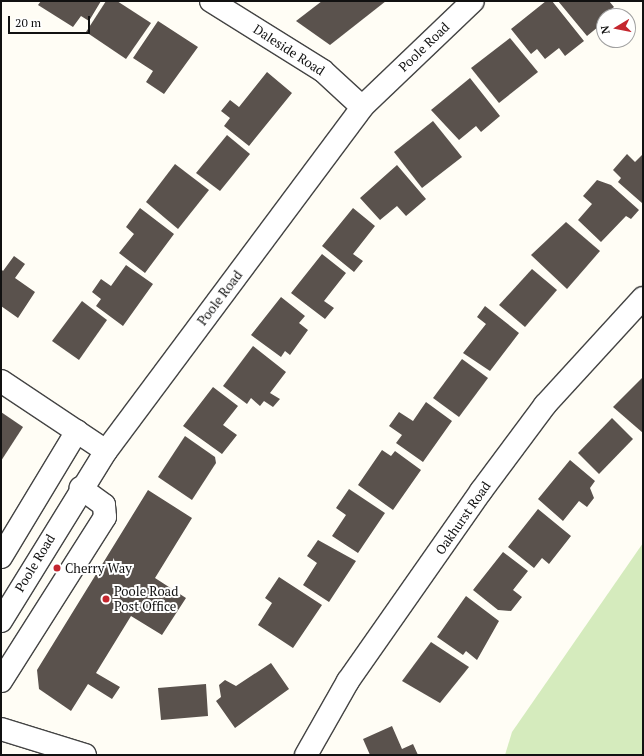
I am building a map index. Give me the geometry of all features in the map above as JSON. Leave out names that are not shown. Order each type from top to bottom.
[{"type":"street","name":"Daleside Road","points":[[211,1],[323,71],[362,106]]},
{"type":"street","name":"Poole Road","points":[[1,621],[81,488],[106,451],[362,106],[473,1]]},
{"type":"street","name":"Oakhurst Road","points":[[306,755],[348,681],[481,491],[545,405],[643,298]]},
{"type":"street","points":[[1,381],[106,451]]},
{"type":"street","points":[[1,557],[77,431]]},
{"type":"street","points":[[1,680],[105,517],[104,505],[81,488]]},
{"type":"street","points":[[1,729],[85,755]]},
{"type":"green space","points":[[643,543],[643,755],[505,755],[512,732]]},
{"type":"building","points":[[41,1],[101,1],[89,21],[81,16],[73,27],[38,5]]},
{"type":"building","points":[[106,1],[117,1],[151,23],[126,59],[86,32]]},
{"type":"building","points":[[322,1],[386,1],[330,45],[296,21]]},
{"type":"building","points":[[546,1],[552,1],[584,41],[565,56],[559,48],[545,59],[537,49],[531,54],[511,29]]},
{"type":"building","points":[[558,1],[609,1],[614,7],[596,8],[596,29],[587,36]]},
{"type":"building","points":[[158,21],[198,47],[164,94],[146,82],[153,71],[133,58]]},
{"type":"building","points":[[510,38],[538,72],[499,103],[471,68]]},
{"type":"building","points":[[267,72],[292,93],[249,146],[224,126],[230,118],[221,111],[230,100],[239,107]]},
{"type":"building","points":[[470,78],[500,116],[481,132],[476,126],[459,140],[431,110]]},
{"type":"building","points":[[433,121],[462,157],[422,188],[394,152]]},
{"type":"building","points":[[227,135],[250,154],[220,191],[196,173]]},
{"type":"building","points":[[627,154],[635,162],[643,154],[642,203],[618,182],[621,178],[613,170]]},
{"type":"building","points":[[175,164],[209,190],[178,229],[146,202]]},
{"type":"building","points":[[397,165],[426,199],[406,216],[397,206],[380,220],[360,198]]},
{"type":"building","points":[[597,180],[611,185],[639,210],[631,219],[626,216],[601,242],[578,220],[592,204],[583,196]]},
{"type":"building","points":[[140,208],[174,234],[145,273],[119,253],[134,234],[126,227]]},
{"type":"building","points":[[353,208],[375,226],[353,254],[363,261],[354,272],[322,246]]},
{"type":"building","points":[[566,222],[600,251],[567,289],[531,255]]},
{"type":"building","points":[[322,254],[346,273],[324,301],[334,308],[325,319],[291,293]]},
{"type":"building","points":[[14,256],[25,264],[15,278],[35,292],[18,318],[1,306],[1,269],[3,271]]},
{"type":"building","points":[[126,265],[153,284],[123,326],[96,306],[101,299],[92,292],[101,279],[111,286]]},
{"type":"building","points":[[532,269],[557,290],[525,327],[499,305]]},
{"type":"building","points":[[281,297],[305,316],[299,323],[308,330],[290,355],[285,351],[281,357],[251,335]]},
{"type":"building","points":[[82,301],[107,320],[79,360],[52,341]]},
{"type":"building","points":[[485,306],[519,333],[490,371],[463,353],[486,324],[477,317]]},
{"type":"building","points":[[253,346],[286,372],[270,393],[280,399],[273,407],[264,401],[260,406],[251,398],[247,404],[223,386]]},
{"type":"building","points":[[462,359],[488,378],[459,417],[433,398]]},
{"type":"building","points":[[643,377],[643,433],[613,407]]},
{"type":"building","points":[[213,387],[238,406],[223,425],[237,435],[222,454],[183,426]]},
{"type":"building","points":[[426,402],[452,421],[423,462],[396,443],[402,435],[389,426],[399,412],[413,421]]},
{"type":"building","points":[[1,412],[23,427],[1,461]]},
{"type":"building","points":[[612,418],[633,439],[599,474],[578,453]]},
{"type":"building","points":[[185,436],[215,457],[216,463],[192,500],[158,477]]},
{"type":"building","points":[[382,450],[391,456],[395,451],[421,470],[393,510],[358,485]]},
{"type":"building","points":[[570,460],[595,481],[590,488],[594,498],[587,507],[579,501],[563,521],[538,499]]},
{"type":"building","points":[[349,489],[385,513],[358,553],[332,536],[346,515],[336,508]]},
{"type":"building","points":[[148,490],[192,518],[155,578],[186,598],[162,635],[131,616],[96,673],[120,687],[112,699],[88,684],[71,711],[39,689],[37,670]]},
{"type":"building","points":[[538,509],[571,536],[549,564],[542,558],[534,568],[508,547]]},
{"type":"building","points":[[318,540],[356,561],[329,602],[303,585],[317,563],[307,556]]},
{"type":"building","points":[[503,552],[528,571],[513,590],[522,597],[511,611],[498,610],[473,590]]},
{"type":"building","points":[[279,577],[322,605],[293,648],[258,625],[272,603],[265,598]]},
{"type":"building","points":[[466,596],[499,621],[477,660],[466,651],[463,655],[437,637]]},
{"type":"building","points":[[431,642],[469,667],[440,703],[402,681]]},
{"type":"building","points":[[271,663],[289,689],[235,728],[216,701],[221,697],[219,685],[225,680],[236,686]]},
{"type":"building","points":[[206,684],[208,716],[161,720],[158,688]]},
{"type":"building","points":[[392,726],[402,749],[413,744],[418,755],[370,755],[363,739]]},
{"type":"place","name":"Cherry Way","points":[[57,568]]},
{"type":"place","name":"Poole Road Post Office","points":[[106,599]]}]
